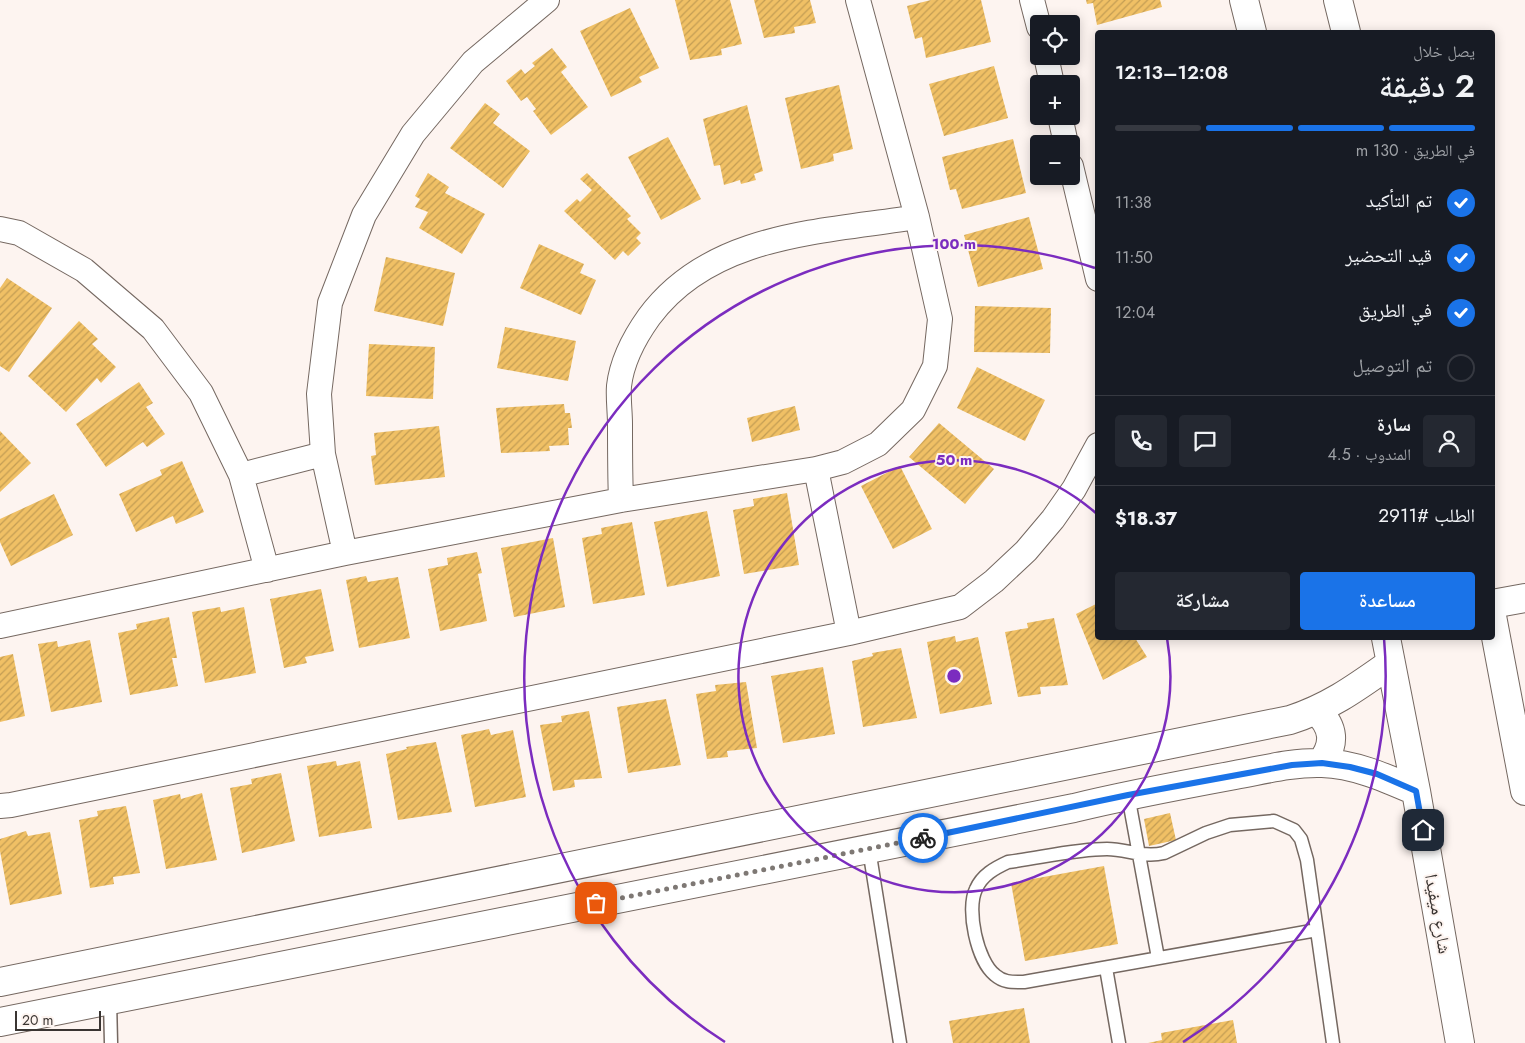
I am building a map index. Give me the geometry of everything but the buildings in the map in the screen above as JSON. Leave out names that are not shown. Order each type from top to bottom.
[{"type":"street","points":[[345,553],[323,454],[319,394],[330,303],[364,215],[413,134],[473,62],[547,0]]},
{"type":"street","points":[[0,626],[345,553],[621,500],[816,469],[843,462],[878,444],[913,410],[935,366],[940,319],[917,217],[858,0]]},
{"type":"street","points":[[1032,0],[1036,15]]},
{"type":"street","points":[[1244,0],[1252,30]]},
{"type":"street","points":[[1338,0],[1346,30]]},
{"type":"street","points":[[1076,185],[1095,266]]},
{"type":"street","points":[[621,500],[619,386],[625,361],[635,336],[656,308],[682,282],[712,262],[744,248],[779,239],[917,217]]},
{"type":"street","points":[[0,229],[19,233],[84,270],[153,329],[201,393],[241,475],[267,570]]},
{"type":"street","points":[[0,806],[849,632],[960,607],[994,581],[1026,551],[1054,519],[1074,489],[1095,450]]},
{"type":"street","points":[[241,475],[323,454]]},
{"type":"street","points":[[816,469],[849,632]]},
{"type":"street","points":[[1495,603],[1525,598]]},
{"type":"street","points":[[1495,632],[1525,790]]},
{"type":"street","points":[[0,982],[1290,720],[1317,711],[1342,697],[1388,650]]},
{"type":"street","name":"شارع ميفيدا","points":[[1388,650],[1416,791],[1460,1043]]},
{"type":"street","points":[[1317,711],[1326,719],[1331,730],[1332,742],[1329,753],[1322,763]]},
{"type":"street","points":[[0,1022],[1074,808],[1128,795],[1292,765],[1322,763],[1377,774],[1416,791]]},
{"type":"street","points":[[1066,766],[1074,808]]},
{"type":"lane","points":[[1128,795],[1158,958]]},
{"type":"lane","points":[[1317,930],[1106,968],[1008,982],[995,976],[986,966],[971,915],[976,888],[984,877],[995,868],[1008,862],[1106,849],[1139,855],[1164,853],[1219,828],[1263,820],[1285,824],[1294,830],[1305,849],[1317,930],[1333,1043]]},
{"type":"lane","points":[[869,849],[900,1043]]},
{"type":"lane","points":[[1106,968],[1119,1043]]},
{"type":"lane","points":[[110,1000],[112,1043]]},
{"type":"way so far","points":[[596,903],[923,838]]},
{"type":"route","points":[[923,838],[1074,808],[1128,795],[1292,765],[1322,763],[1350,767],[1377,774],[1416,791],[1423,830]]}]
